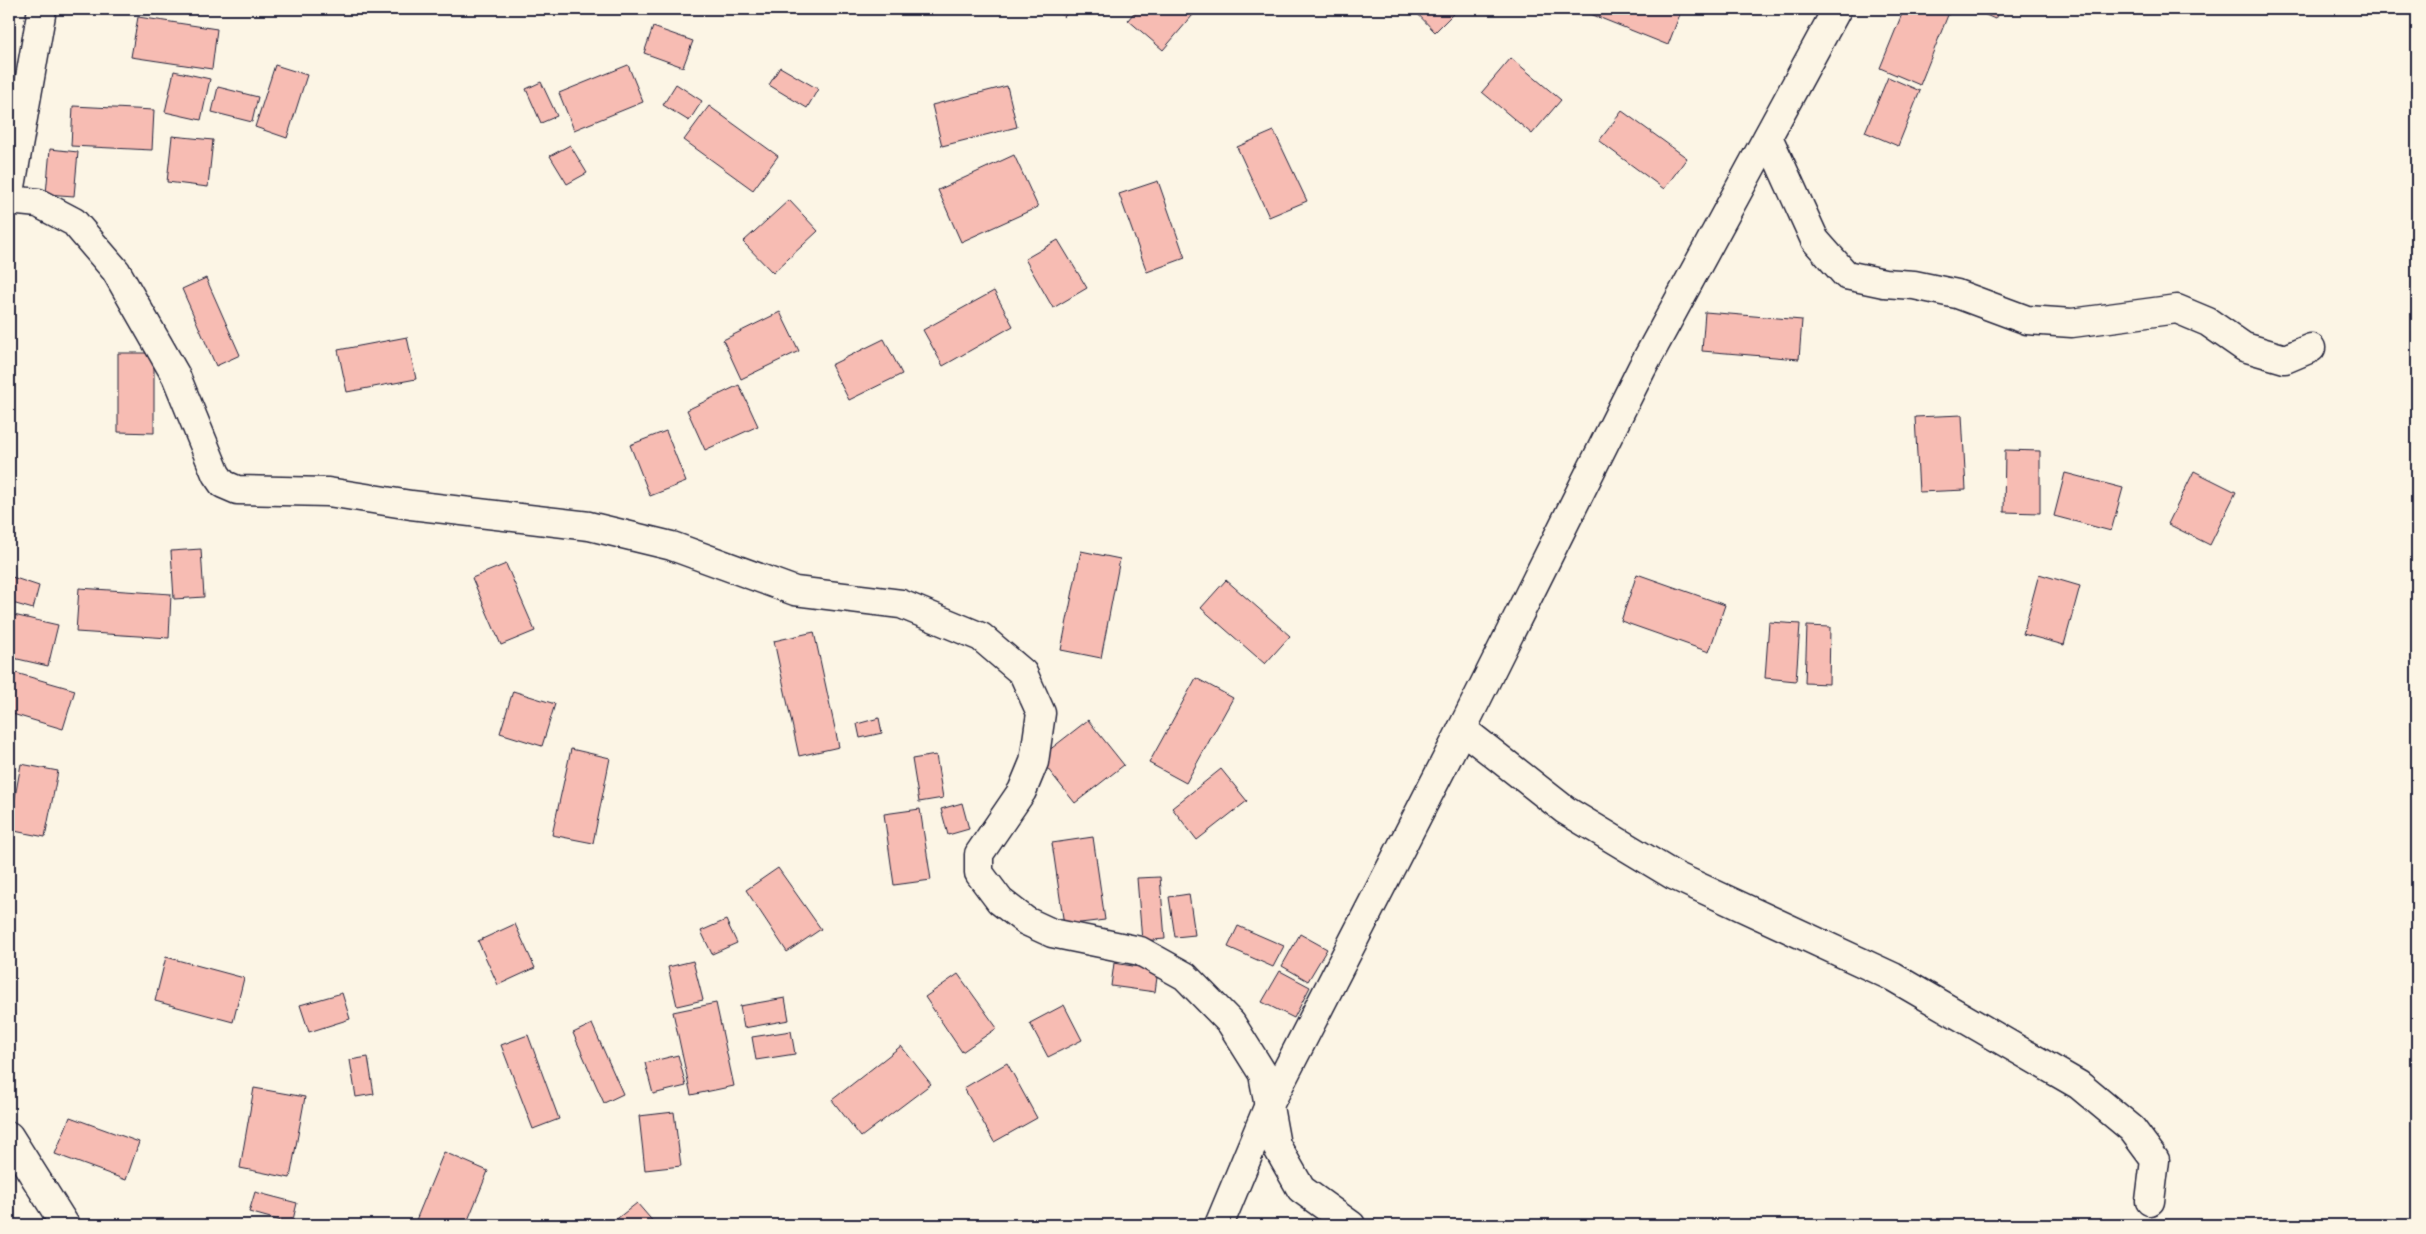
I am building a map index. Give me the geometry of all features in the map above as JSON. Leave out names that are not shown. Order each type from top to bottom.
[{"type":"street","points":[[42,9],[9,199],[38,203],[74,222],[116,272],[176,376],[216,474],[224,484],[237,490],[328,492],[420,506],[589,526],[672,546],[795,591],[901,604],[980,637],[1023,673],[1041,713],[1034,762],[1022,791],[979,854],[979,873],[1000,901],[1026,921],[1052,933],[1140,951],[1185,976],[1231,1023],[1262,1074],[1276,1145],[1301,1189],[1351,1225]]},
{"type":"street","points":[[1220,1225],[1269,1105],[1462,730],[1642,368],[1837,9]]},
{"type":"street","points":[[1768,137],[1814,240],[1846,275],[1884,283],[1914,285],[1957,294],[2027,320],[2072,323],[2177,309],[2208,322],[2244,347],[2252,350],[2285,359],[2311,348]]},
{"type":"street","points":[[1462,730],[1565,810],[1673,875],[1893,977],[2079,1085],[2132,1129],[2155,1160],[2150,1201]]},
{"type":"street","points":[[9,1136],[65,1225]]},
{"type":"building","points":[[1055,9],[1072,9],[1064,17]]},
{"type":"building","points":[[1137,9],[1198,9],[1163,50],[1128,20]]},
{"type":"building","points":[[1413,9],[1458,9],[1435,32]]},
{"type":"building","points":[[1590,9],[1682,9],[1668,45],[1588,13]]},
{"type":"building","points":[[1904,9],[1950,10],[1920,85],[1880,68]]},
{"type":"building","points":[[1972,9],[2000,9],[1995,19]]},
{"type":"building","points":[[138,17],[217,29],[212,69],[131,57]]},
{"type":"building","points":[[653,27],[693,41],[683,67],[644,53]]},
{"type":"building","points":[[1511,58],[1561,100],[1532,134],[1482,92]]},
{"type":"building","points":[[275,65],[307,75],[287,138],[255,127]]},
{"type":"building","points":[[628,65],[643,102],[574,130],[559,93]]},
{"type":"building","points":[[780,67],[818,89],[807,108],[769,85]]},
{"type":"building","points":[[174,71],[210,79],[201,120],[165,112]]},
{"type":"building","points":[[1888,77],[1920,91],[1898,146],[1865,132]]},
{"type":"building","points":[[541,82],[557,116],[541,123],[526,89]]},
{"type":"building","points":[[676,84],[702,101],[689,121],[663,105]]},
{"type":"building","points":[[1007,86],[1017,127],[942,146],[932,105]]},
{"type":"building","points":[[218,87],[258,97],[252,122],[212,112]]},
{"type":"building","points":[[73,106],[154,110],[152,150],[71,146]]},
{"type":"building","points":[[709,106],[778,156],[753,190],[684,140]]},
{"type":"building","points":[[1622,111],[1687,158],[1664,189],[1599,141]]},
{"type":"building","points":[[1274,131],[1307,201],[1269,217],[1237,147]]},
{"type":"building","points":[[172,136],[213,140],[208,187],[167,182]]},
{"type":"building","points":[[570,145],[587,173],[567,184],[550,156]]},
{"type":"building","points":[[50,149],[78,152],[74,196],[46,194]]},
{"type":"building","points":[[1014,155],[1038,207],[961,242],[938,190]]},
{"type":"building","points":[[1158,181],[1185,258],[1147,272],[1119,194]]},
{"type":"building","points":[[789,200],[818,231],[773,273],[743,242]]},
{"type":"building","points":[[1058,240],[1087,288],[1053,308],[1025,259]]},
{"type":"building","points":[[206,278],[240,355],[216,366],[182,289]]},
{"type":"building","points":[[994,291],[1013,326],[943,366],[923,330]]},
{"type":"building","points":[[780,312],[799,351],[741,379],[723,340]]},
{"type":"building","points":[[1705,312],[1802,320],[1799,359],[1702,351]]},
{"type":"building","points":[[407,337],[416,379],[347,392],[338,350]]},
{"type":"building","points":[[884,339],[902,374],[849,400],[831,365]]},
{"type":"building","points":[[118,353],[154,353],[154,433],[118,432]]},
{"type":"building","points":[[739,385],[758,426],[705,450],[687,410]]},
{"type":"building","points":[[1962,415],[1966,490],[1919,492],[1915,417]]},
{"type":"building","points":[[666,431],[686,482],[650,496],[630,445]]},
{"type":"building","points":[[2005,450],[2040,451],[2040,513],[2004,512]]},
{"type":"building","points":[[2194,471],[2236,492],[2210,545],[2168,524]]},
{"type":"building","points":[[2065,473],[2123,488],[2111,531],[2054,516]]},
{"type":"building","points":[[201,549],[204,597],[174,599],[171,551]]},
{"type":"building","points":[[1081,551],[1120,559],[1101,658],[1061,650]]},
{"type":"building","points":[[506,564],[535,631],[501,645],[472,578]]},
{"type":"building","points":[[1637,574],[1725,605],[1709,652],[1621,621]]},
{"type":"building","points":[[2039,574],[2080,586],[2064,645],[2023,634]]},
{"type":"building","points":[[9,576],[39,586],[33,609],[9,602]]},
{"type":"building","points":[[1226,580],[1290,636],[1265,664],[1201,608]]},
{"type":"building","points":[[79,588],[171,594],[169,638],[76,632]]},
{"type":"building","points":[[9,614],[58,625],[48,666],[9,657]]},
{"type":"building","points":[[1769,622],[1800,624],[1796,681],[1765,678]]},
{"type":"building","points":[[1807,626],[1830,627],[1829,684],[1805,683]]},
{"type":"building","points":[[814,632],[839,747],[799,756],[774,641]]},
{"type":"building","points":[[9,671],[75,690],[63,729],[9,713]]},
{"type":"building","points":[[1196,678],[1233,698],[1186,783],[1149,763]]},
{"type":"building","points":[[513,691],[555,704],[542,746],[500,733]]},
{"type":"building","points":[[879,718],[882,733],[860,738],[857,724]]},
{"type":"building","points":[[1088,720],[1124,765],[1075,803],[1039,758]]},
{"type":"building","points":[[571,749],[610,758],[593,843],[552,835]]},
{"type":"building","points":[[936,755],[943,798],[919,802],[912,759]]},
{"type":"building","points":[[21,764],[58,771],[45,837],[9,830]]},
{"type":"building","points":[[1221,769],[1247,801],[1197,840],[1172,808]]},
{"type":"building","points":[[962,803],[969,829],[948,835],[941,809]]},
{"type":"building","points":[[920,809],[931,880],[894,885],[884,814]]},
{"type":"building","points":[[1093,837],[1105,920],[1064,925],[1052,843]]},
{"type":"building","points":[[778,868],[821,929],[787,952],[746,890]]},
{"type":"building","points":[[1160,877],[1165,939],[1142,941],[1137,878]]},
{"type":"building","points":[[1189,894],[1195,935],[1175,937],[1169,897]]},
{"type":"building","points":[[726,920],[737,943],[712,954],[701,931]]},
{"type":"building","points":[[515,924],[535,968],[498,985],[478,941]]},
{"type":"building","points":[[1238,926],[1284,946],[1273,967],[1228,947]]},
{"type":"building","points":[[1300,934],[1327,949],[1308,981],[1282,966]]},
{"type":"building","points":[[166,957],[244,978],[233,1022],[155,1001]]},
{"type":"building","points":[[693,961],[703,1000],[677,1006],[668,967]]},
{"type":"building","points":[[1114,963],[1158,970],[1155,992],[1111,986]]},
{"type":"building","points":[[1280,971],[1310,987],[1294,1018],[1262,1002]]},
{"type":"building","points":[[958,974],[997,1028],[962,1052],[925,997]]},
{"type":"building","points":[[342,993],[350,1019],[309,1032],[300,1005]]},
{"type":"building","points":[[785,998],[789,1020],[744,1028],[740,1006]]},
{"type":"building","points":[[716,1003],[734,1086],[691,1095],[673,1012]]},
{"type":"building","points":[[1064,1005],[1082,1040],[1048,1057],[1030,1023]]},
{"type":"building","points":[[592,1024],[623,1094],[604,1103],[573,1033]]},
{"type":"building","points":[[791,1031],[795,1054],[756,1060],[752,1037]]},
{"type":"building","points":[[528,1035],[559,1119],[533,1129],[501,1045]]},
{"type":"building","points":[[901,1046],[931,1084],[861,1137],[832,1100]]},
{"type":"building","points":[[678,1055],[686,1086],[653,1094],[645,1063]]},
{"type":"building","points":[[368,1057],[374,1094],[356,1097],[350,1060]]},
{"type":"building","points":[[1007,1063],[1037,1118],[994,1142],[964,1088]]},
{"type":"building","points":[[254,1088],[305,1097],[290,1178],[240,1168]]},
{"type":"building","points":[[674,1112],[681,1166],[645,1170],[639,1116]]},
{"type":"building","points":[[70,1117],[139,1142],[126,1180],[55,1154]]},
{"type":"building","points":[[444,1152],[488,1171],[466,1225],[414,1225]]},
{"type":"building","points":[[255,1192],[297,1203],[292,1224],[249,1212]]},
{"type":"building","points":[[637,1203],[656,1225],[609,1225]]},
{"type":"building","points":[[12,1216],[21,1225],[9,1225],[9,1219]]}]
